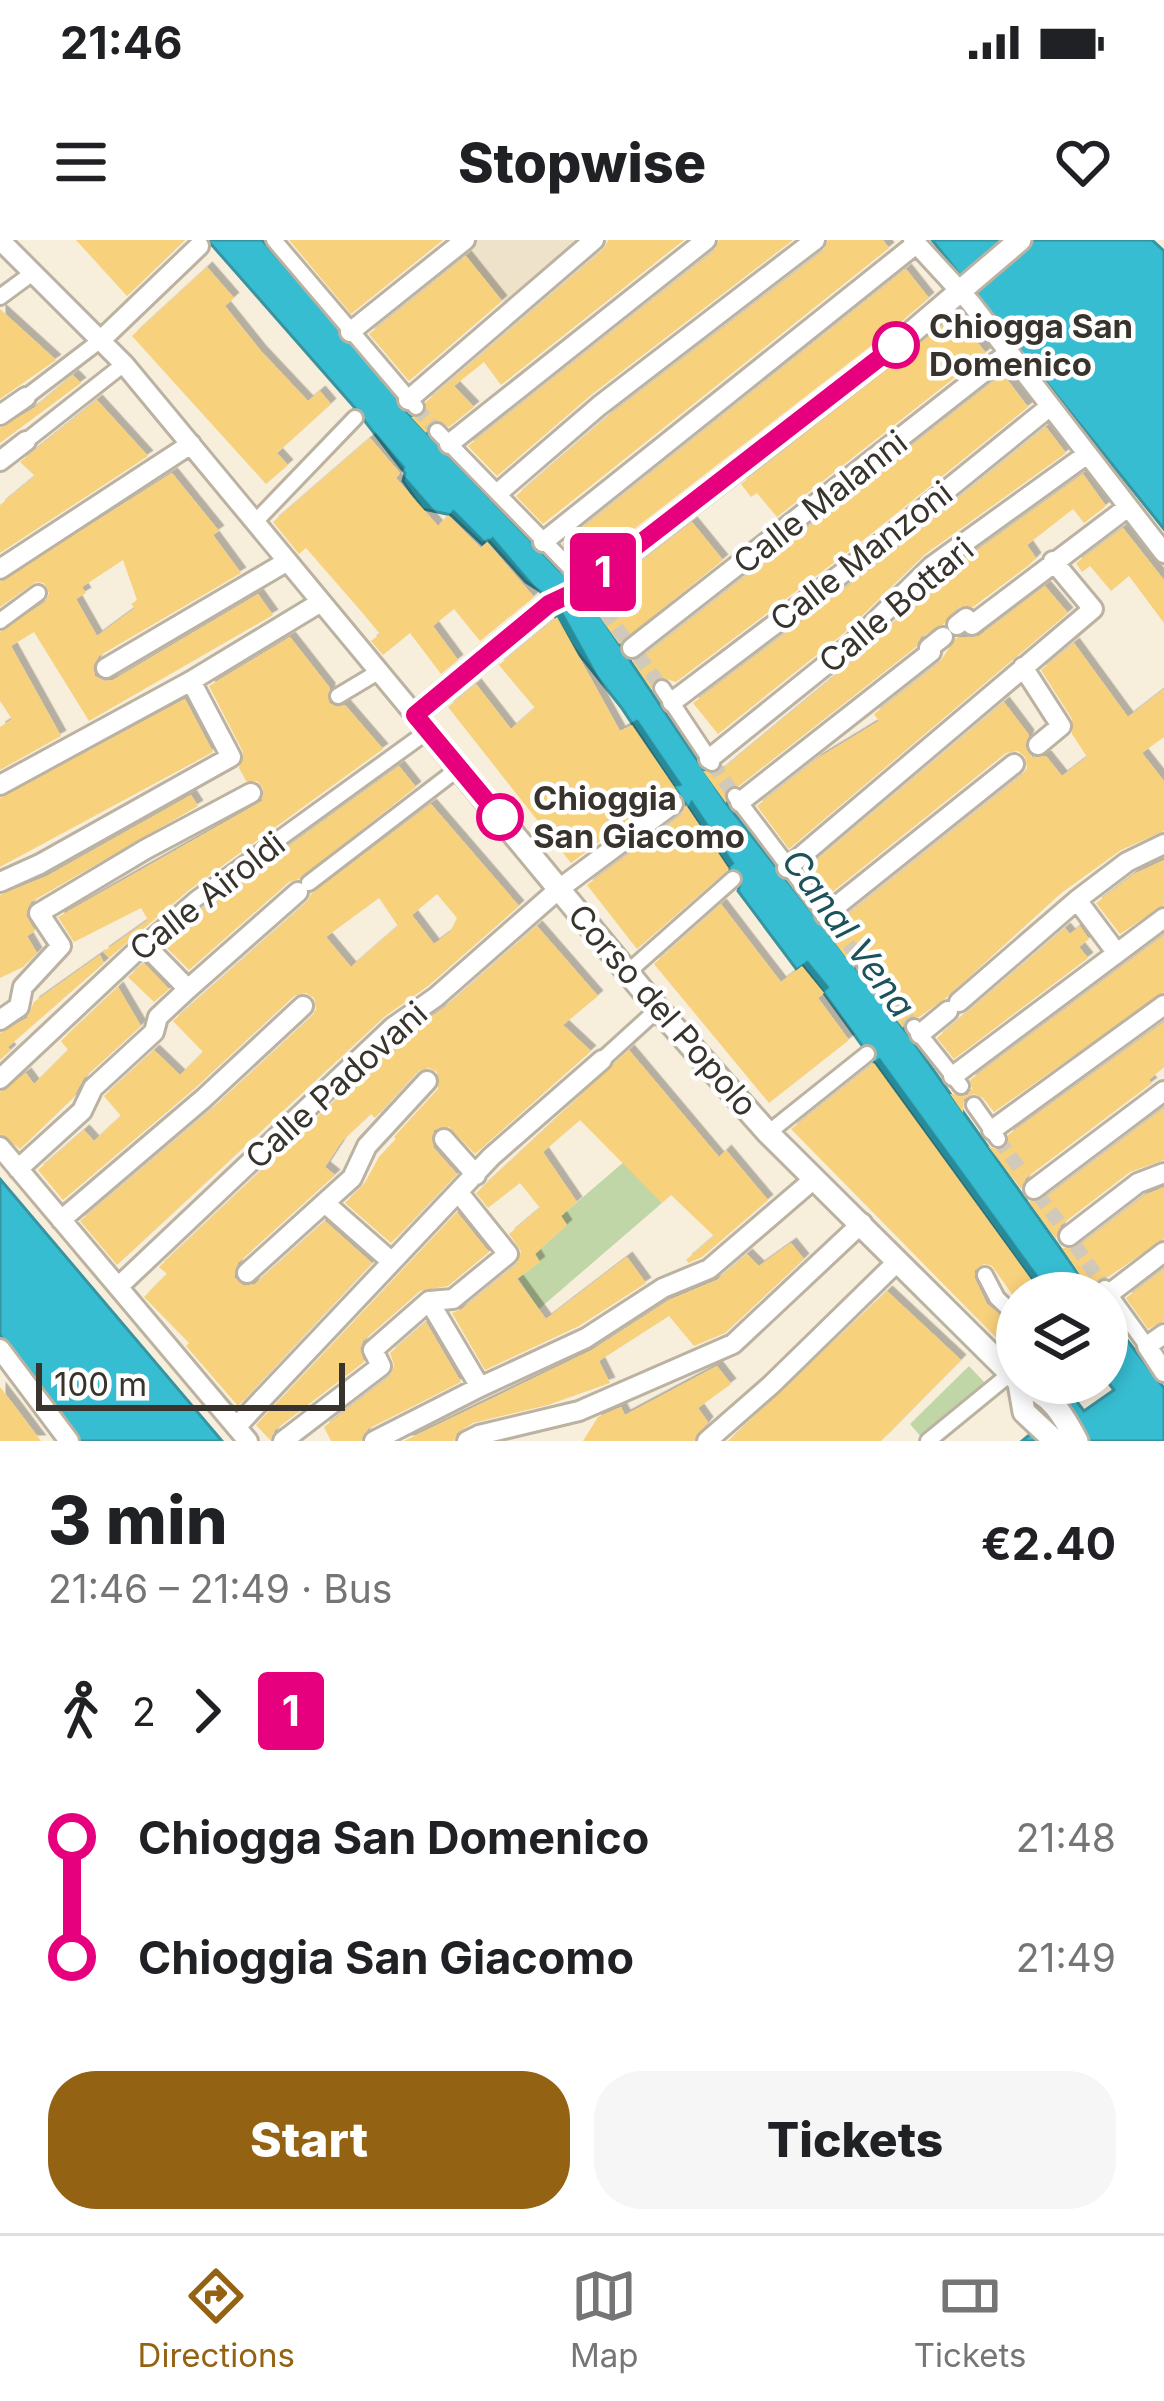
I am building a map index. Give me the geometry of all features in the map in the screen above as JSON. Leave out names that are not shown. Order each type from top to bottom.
[{"type":"street","points":[[274,240],[412,403],[594,240]]},
{"type":"street","points":[[350,332],[465,240]]},
{"type":"street","points":[[580,583],[443,438],[706,240]]},
{"type":"street","points":[[499,493],[598,406],[815,240]]},
{"type":"street","points":[[421,723],[549,604],[898,344],[1020,240]]},
{"type":"street","points":[[543,542],[914,242],[963,287],[1007,354],[1164,553]]},
{"type":"street","name":"Corso del Popolo","points":[[2,245],[124,364],[658,1009],[768,1133],[996,1359]]},
{"type":"street","points":[[0,415],[102,339],[199,246]]},
{"type":"street","points":[[0,297],[34,272]]},
{"type":"street","name":"Calle Malanni","points":[[632,648],[1007,354]]},
{"type":"street","points":[[0,461],[124,364]]},
{"type":"street","name":"Calle Manzoni","points":[[667,695],[869,553],[1048,408]]},
{"type":"street","points":[[255,522],[355,418]]},
{"type":"street","points":[[0,569],[190,444]]},
{"type":"street","name":"Calle Bottari","points":[[710,761],[853,644],[932,566],[1086,455]]},
{"type":"street","points":[[1014,764],[830,922],[738,799],[931,652],[966,618],[972,625],[1128,507]]},
{"type":"street","points":[[787,868],[1093,609],[1053,561]]},
{"type":"street","points":[[106,668],[286,562]]},
{"type":"street","points":[[0,621],[38,593]]},
{"type":"street","points":[[0,785],[191,681],[321,602]]},
{"type":"street","points":[[1023,667],[1061,726],[1038,745]]},
{"type":"street","points":[[338,696],[378,672]]},
{"type":"street","points":[[0,882],[231,757],[191,681]]},
{"type":"street","points":[[667,695],[710,761]]},
{"type":"street","name":"Calle Airoldi","points":[[0,1079],[196,899],[421,723]]},
{"type":"street","points":[[18,1169],[82,1111],[93,1088],[154,1032],[158,1017],[188,989],[304,887],[459,767]]},
{"type":"street","points":[[0,1021],[19,1007],[23,987],[62,946],[39,913],[251,793]]},
{"type":"street","name":"Calle Padovani","points":[[118,1287],[393,1027],[673,804]]},
{"type":"street","points":[[1164,844],[1127,862],[954,1006],[917,1031],[957,1081],[1164,918]]},
{"type":"street","points":[[628,972],[733,879]]},
{"type":"street","points":[[1077,900],[1116,952]]},
{"type":"street","points":[[145,944],[188,989]]},
{"type":"street","points":[[865,965],[879,987]]},
{"type":"street","points":[[974,1105],[995,1134],[1164,1005]]},
{"type":"street","points":[[61,1220],[303,1006]]},
{"type":"street","points":[[0,1148],[242,1434],[392,1262],[476,1175],[658,1009]]},
{"type":"street","points":[[768,1133],[867,1054]]},
{"type":"street","points":[[248,1273],[352,1178],[367,1146],[427,1081]]},
{"type":"street","points":[[1031,1186],[1164,1091]]},
{"type":"street","points":[[444,1139],[476,1175]]},
{"type":"street","points":[[1069,1236],[1138,1183],[1164,1173]]},
{"type":"street","points":[[374,1441],[586,1338],[663,1288],[709,1269],[814,1179]]},
{"type":"street","points":[[283,1441],[381,1366],[373,1350],[429,1301],[453,1299],[508,1254],[459,1193]]},
{"type":"street","points":[[326,1204],[392,1262]]},
{"type":"street","points":[[467,1441],[579,1411],[733,1344],[862,1223]]},
{"type":"street","points":[[1128,1277],[1164,1252]]},
{"type":"street","points":[[707,1441],[898,1261]]},
{"type":"street","points":[[985,1276],[996,1296]]},
{"type":"street","points":[[429,1301],[480,1387]]},
{"type":"street","points":[[1128,1320],[1164,1372]]},
{"type":"street","points":[[1147,1346],[1164,1334]]},
{"type":"street","points":[[0,1349],[67,1440]]},
{"type":"street","points":[[928,1441],[996,1394]]},
{"type":"street","name":"Corso del Popolo","points":[[1022,1404],[1030,1419],[1054,1441]]},
{"type":"street","name":"Corso del Popolo","points":[[1054,1404],[1077,1441]]},
{"type":"shaded area","points":[[471,240],[581,240],[505,303],[460,249]]},
{"type":"green space","points":[[625,1161],[662,1203],[539,1309],[518,1278],[540,1262],[535,1254],[567,1225],[561,1216]]},
{"type":"green space","points":[[969,1366],[986,1384],[922,1438],[910,1424]]},
{"type":"water","name":"Canal Vena","points":[[195,240],[262,240],[386,381],[399,389],[395,393],[401,406],[560,571],[574,577],[726,803],[907,1033],[1077,1272],[1026,1272],[824,993],[803,966],[797,970],[738,891],[741,880],[733,875],[621,707],[574,648],[540,591],[488,540],[482,544],[451,515],[423,509],[403,481],[405,473],[364,420],[358,424],[350,413],[355,408],[211,244],[203,250]]},
{"type":"water","points":[[932,240],[1152,240],[1164,251],[1164,529]]},
{"type":"water","points":[[0,1179],[222,1441],[78,1441],[0,1335]]},
{"type":"water","points":[[1128,1341],[1164,1388],[1164,1441],[1022,1441],[1067,1404],[1079,1404],[1084,1411],[1094,1404],[1128,1404]]},
{"type":"building","points":[[76,240],[185,240],[127,296]]},
{"type":"building","points":[[289,240],[443,240],[351,314]]},
{"type":"building","points":[[608,240],[684,240],[501,385],[484,362],[454,386],[474,407],[449,427],[433,421],[426,433],[411,417],[424,415],[426,402],[603,250]]},
{"type":"building","points":[[719,240],[793,240],[591,395],[497,476],[468,446],[714,251]]},
{"type":"building","points":[[828,240],[883,240],[889,248],[543,524],[516,496],[608,416],[823,251]]},
{"type":"building","points":[[466,256],[502,301],[409,381],[369,334]]},
{"type":"building","points":[[207,267],[234,298],[225,306],[261,351],[308,401],[320,391],[331,404],[277,453],[288,465],[266,484],[132,336]]},
{"type":"building","points":[[906,269],[929,298],[889,332],[585,567],[562,544]]},
{"type":"building","points":[[0,309],[56,360],[0,399]]},
{"type":"building","points":[[955,315],[986,353],[777,517],[757,493],[751,497],[741,484]]},
{"type":"building","points":[[1003,374],[1028,407],[676,682],[660,677],[651,689],[632,661]]},
{"type":"building","points":[[73,375],[81,383],[0,443],[0,428],[34,408]]},
{"type":"building","points":[[97,400],[148,456],[0,553],[0,505],[35,476],[20,462]]},
{"type":"building","points":[[1046,427],[1066,453],[924,555],[844,633],[718,734],[693,703],[877,564]]},
{"type":"building","points":[[370,438],[400,473],[396,478],[438,526],[448,515],[481,548],[487,542],[534,597],[480,641],[454,609],[433,626],[458,660],[441,674],[410,633],[383,655],[371,641],[380,634],[306,548],[299,554],[273,522]]},
{"type":"building","points":[[172,473],[219,531],[213,535],[241,573],[99,656],[93,667],[95,676],[113,680],[258,594],[273,615],[89,721],[34,632],[11,646],[61,736],[0,770],[0,727],[12,719],[0,701],[0,632],[45,602],[49,593],[44,583],[36,582],[0,607],[0,582]],"holes":[[[123,560],[137,600],[131,604],[135,608],[97,636],[76,599],[86,593],[82,587]]]},
{"type":"building","points":[[1083,474],[1106,506],[1084,523],[1073,509],[1027,545],[1036,558],[1029,565],[973,607],[958,607],[944,624],[921,637],[916,647],[739,786],[727,788],[726,803],[703,771],[719,772],[861,654],[941,576]]},
{"type":"building","points":[[692,522],[723,560],[619,644],[589,602]]},
{"type":"building","points":[[1123,528],[1164,580],[1164,623],[1129,576],[1111,591],[1090,566],[1082,572],[1076,563]]},
{"type":"building","points":[[1045,586],[1068,613],[789,849],[757,806],[818,758],[879,721],[874,714],[939,663],[956,638],[979,636]]},
{"type":"building","points":[[557,617],[620,731],[632,725],[677,791],[665,793],[571,863],[448,707],[476,684],[511,729],[535,708],[499,665]]},
{"type":"building","points":[[290,637],[330,688],[329,703],[345,705],[383,749],[189,890],[109,958],[103,952],[148,920],[141,908],[74,942],[58,917],[262,801],[263,788],[257,781],[246,781],[239,768],[243,752],[209,686]]},
{"type":"building","points":[[1074,643],[1128,717],[1164,689],[1164,737],[1142,753],[1164,781],[1164,831],[1121,850],[1060,894],[946,998],[919,1017],[906,1019],[903,1028],[879,998],[888,993],[890,985],[874,959],[860,955],[854,968],[832,939],[845,933],[842,919],[1022,775],[1027,768],[1025,757],[1018,751],[1006,753],[826,897],[805,870],[1004,702],[1029,735],[1025,746],[1032,757],[1046,756],[1062,776],[1087,757],[1072,734],[1072,719],[1041,670]]},
{"type":"building","points":[[185,699],[213,752],[0,867],[0,798]]},
{"type":"building","points":[[399,766],[416,787],[289,882],[189,970],[162,943],[203,908]]},
{"type":"building","points":[[191,795],[198,806],[31,902],[26,915],[35,931],[27,936],[37,953],[23,967],[0,978],[0,895],[47,876]]},
{"type":"building","points":[[431,804],[519,906],[428,986],[384,1017],[117,1265],[80,1221],[312,1016],[314,998],[306,993],[294,996],[63,1200],[38,1170],[84,1130],[94,1141],[121,1116],[104,1096],[154,1050],[180,1075],[203,1052],[173,1021],[311,894]],"holes":[[[437,894],[457,918],[450,932],[434,944],[412,915]],[[379,898],[398,926],[351,967],[326,937]]]},
{"type":"building","points":[[686,805],[729,869],[637,949],[587,885],[681,815]]},
{"type":"building","points":[[1164,860],[1164,905],[1120,934],[1096,903],[1134,874]]},
{"type":"building","points":[[721,904],[781,982],[802,966],[824,993],[818,998],[849,1040],[769,1103],[654,964]]},
{"type":"building","points":[[537,926],[598,996],[563,1025],[591,1051],[475,1154],[449,1127],[434,1130],[433,1147],[457,1174],[391,1243],[345,1203],[364,1184],[394,1137],[438,1089],[437,1072],[418,1071],[375,1118],[371,1114],[342,1141],[325,1167],[335,1175],[238,1263],[234,1277],[244,1286],[255,1284],[325,1221],[372,1263],[238,1406],[186,1346],[189,1343],[144,1297],[167,1274],[159,1267],[402,1037],[445,1007]]},
{"type":"building","points":[[1080,926],[1089,939],[1079,947],[1088,958],[954,1059],[937,1038],[1065,928],[1070,934]]},
{"type":"building","points":[[1164,935],[1164,992],[994,1112],[974,1094],[964,1099],[963,1113],[950,1094],[967,1095],[972,1089],[970,1080]]},
{"type":"building","points":[[100,955],[104,963],[8,1047],[11,1050],[0,1060],[0,1033],[27,1018],[34,1002]]},
{"type":"building","points":[[144,963],[169,989],[154,1002],[128,977]]},
{"type":"building","points":[[118,987],[141,1026],[84,1078],[73,1098],[20,1149],[0,1134],[0,1092],[26,1073],[34,1084],[68,1050],[61,1041]]},
{"type":"building","points":[[1164,1022],[1164,1067],[1149,1080],[1152,1083],[1026,1178],[1021,1189],[988,1146],[1005,1147],[1008,1135]]},
{"type":"building","points":[[629,1050],[719,1157],[726,1150],[768,1200],[689,1263],[686,1260],[714,1236],[671,1195],[662,1203],[580,1120],[543,1152],[577,1202],[561,1216],[567,1225],[535,1254],[540,1262],[517,1279],[546,1319],[627,1257],[646,1283],[579,1326],[485,1370],[452,1313],[517,1264],[521,1251],[509,1234],[540,1208],[520,1183],[488,1208],[476,1193]]},
{"type":"building","points":[[874,1063],[1026,1272],[996,1272],[984,1264],[975,1270],[987,1304],[996,1311],[996,1338],[791,1129]]},
{"type":"building","points":[[1164,1108],[1164,1160],[1130,1172],[1061,1225],[1056,1239],[1028,1201],[1042,1200]]},
{"type":"building","points":[[1164,1187],[1164,1239],[1115,1272],[1078,1272],[1062,1248],[1077,1247],[1145,1195]]},
{"type":"building","points":[[457,1212],[489,1252],[448,1286],[420,1291],[363,1341],[364,1362],[275,1430],[270,1440],[256,1425]]},
{"type":"building","points":[[791,1243],[804,1259],[725,1333],[694,1346],[669,1316],[599,1361],[610,1383],[548,1405],[473,1423],[457,1433],[454,1441],[404,1441],[592,1350],[669,1300],[717,1280],[747,1254],[759,1266]]},
{"type":"building","points":[[1164,1269],[1164,1321],[1148,1329],[1128,1296]]},
{"type":"building","points":[[887,1291],[961,1360],[881,1441],[728,1441]]},
{"type":"building","points":[[426,1322],[461,1382],[368,1429],[361,1441],[331,1441],[324,1427],[390,1376],[394,1365],[390,1353]]},
{"type":"building","points":[[717,1366],[731,1384],[698,1408],[708,1422],[694,1441],[583,1441],[598,1417],[621,1407],[625,1415]]},
{"type":"building","points":[[0,1387],[17,1409],[41,1441],[0,1441]]},
{"type":"tunnel","points":[[416,407],[437,431]]},
{"type":"tunnel","points":[[592,594],[627,642]]},
{"type":"tunnel","points":[[638,655],[662,688]]},
{"type":"tunnel","points":[[712,763],[735,796]]},
{"type":"tunnel","points":[[835,928],[865,965]]},
{"type":"tunnel","points":[[879,987],[914,1027]]},
{"type":"tunnel","points":[[998,1139],[1023,1173]]},
{"type":"tunnel","points":[[1038,1194],[1063,1228]]},
{"type":"tunnel","points":[[1075,1245],[1094,1272]]},
{"type":"bus line","name":"1","points":[[500,817],[415,715],[549,604],[581,589],[896,345]]},
{"type":"place","name":"Chiogga San Domenico","points":[[896,345]]},
{"type":"place","name":"Chioggia San Giacomo","points":[[500,817]]}]
